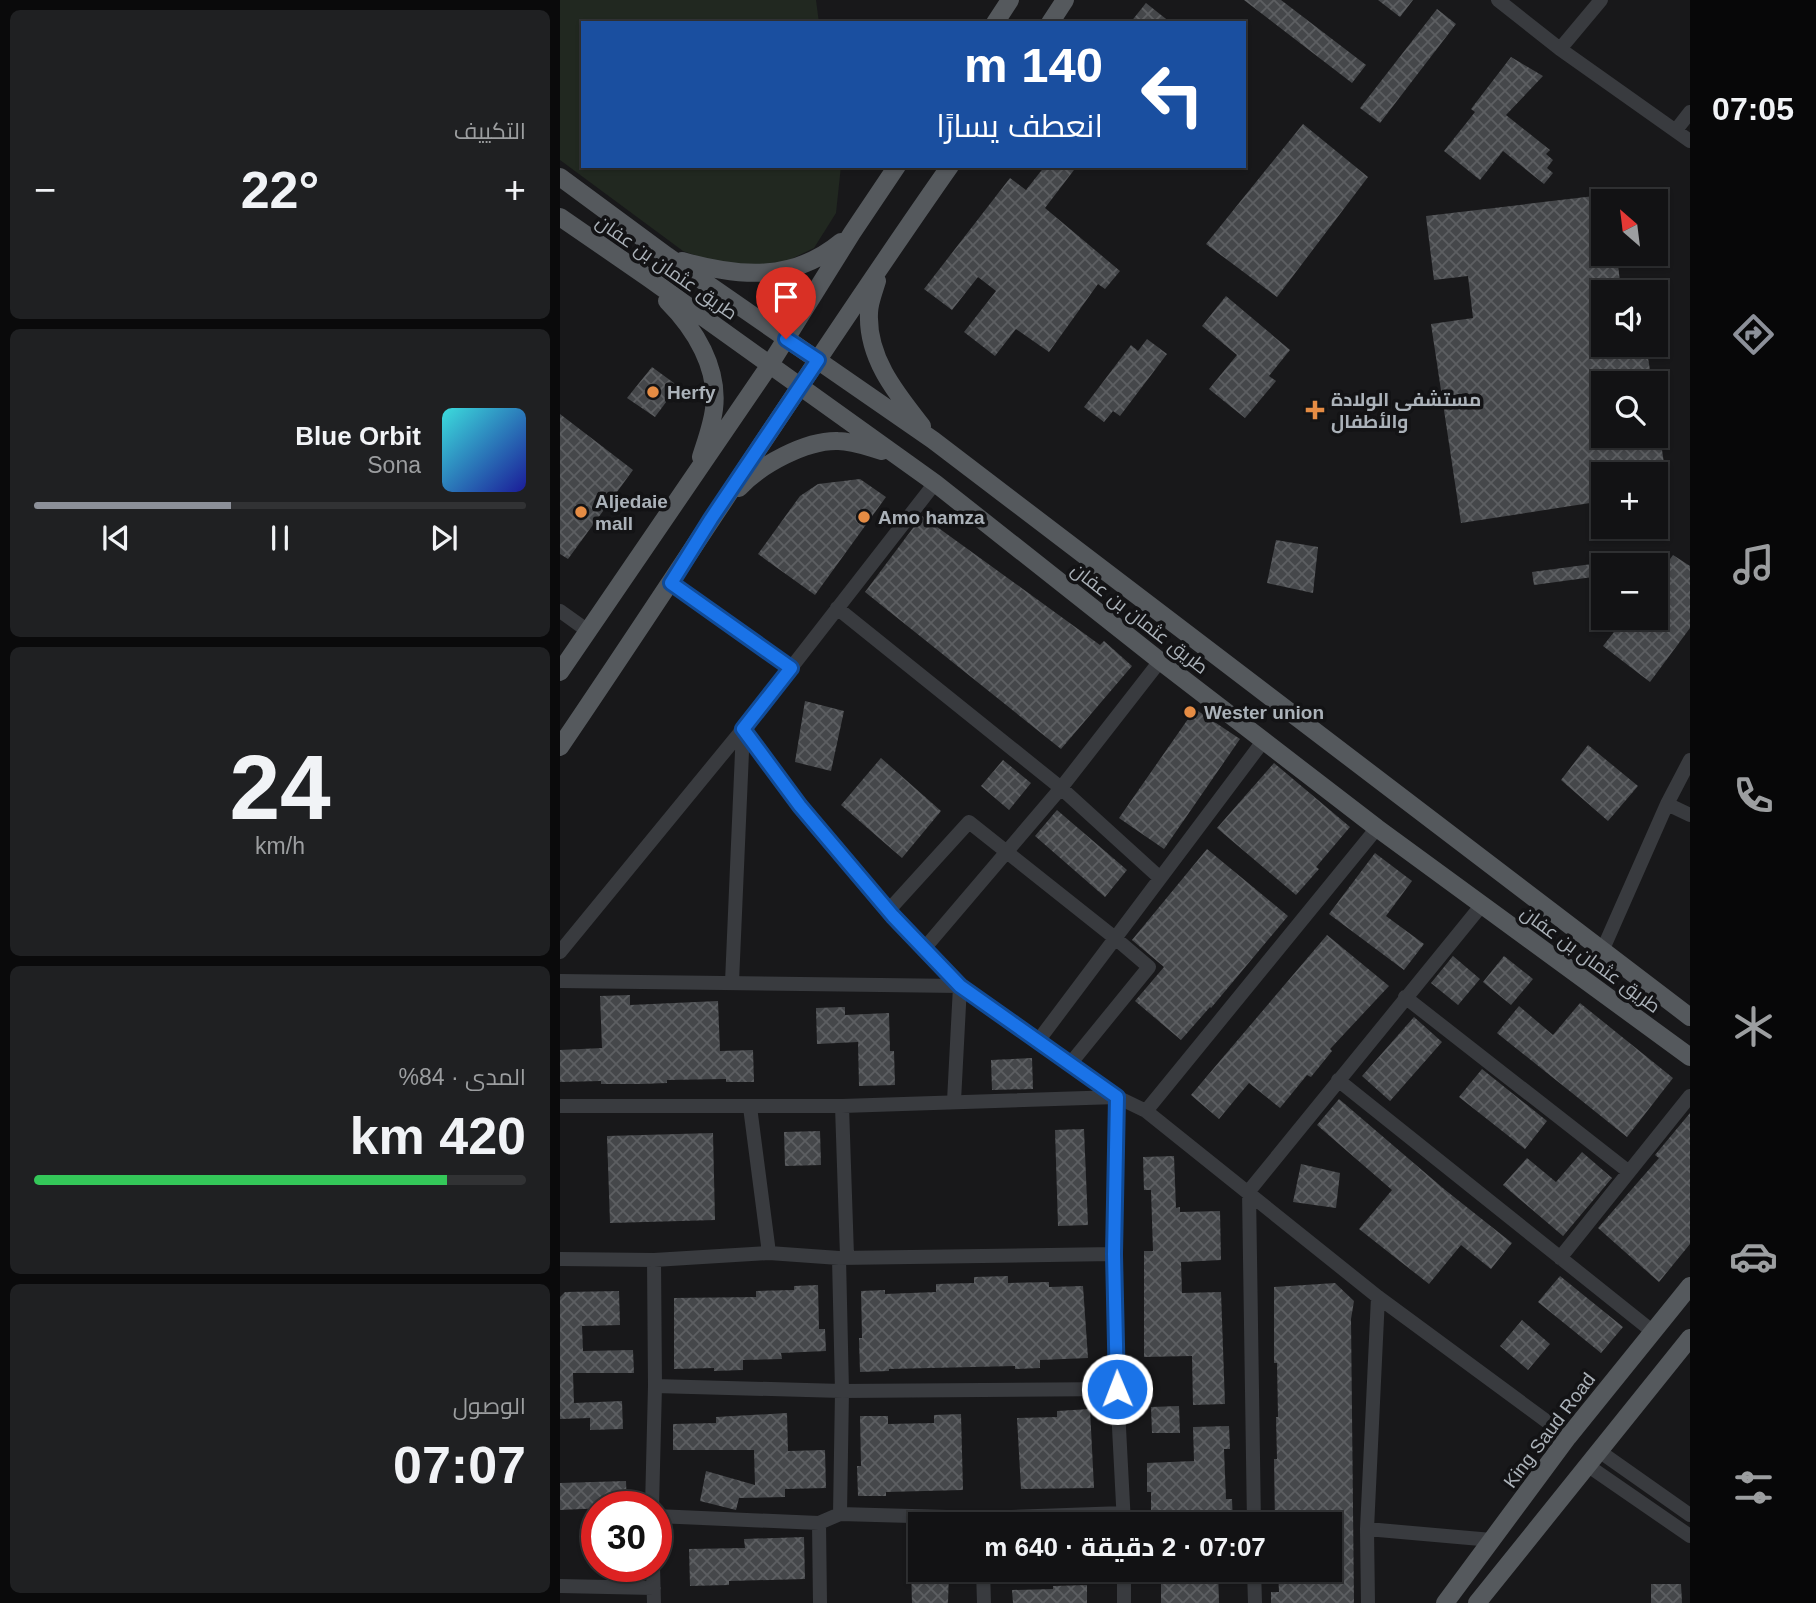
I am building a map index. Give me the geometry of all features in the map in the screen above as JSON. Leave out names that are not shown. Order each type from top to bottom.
[{"type":"main road","points":[[996,21],[1010,0]]},
{"type":"main road","points":[[1051,21],[1065,0]]},
{"type":"main road","points":[[560,672],[769,366],[896,168]]},
{"type":"main road","points":[[560,747],[799,386],[949,168]]},
{"type":"main road","name":"طريق عثمان بن عفان","points":[[560,177],[667,256],[933,440],[1690,1017]]},
{"type":"main road","name":"طريق عثمان بن عفان","points":[[560,217],[935,483],[1160,662],[1377,828],[1690,1056]]},
{"type":"main road","points":[[667,256],[717,271],[758,275],[792,268],[828,253],[852,233]]},
{"type":"main road","points":[[892,248],[869,308],[873,350],[894,390],[933,440]]},
{"type":"main road","points":[[650,279],[696,335],[708,360],[715,407],[696,474]]},
{"type":"main road","points":[[711,519],[746,480],[800,447],[837,440],[898,456]]},
{"type":"main road","name":"King Saud Road","points":[[1445,1603],[1568,1437],[1690,1286]]},
{"type":"main road","points":[[1477,1603],[1690,1338]]},
{"type":"street","points":[[1498,0],[1560,49],[1690,141]]},
{"type":"street","points":[[1560,49],[1601,0]]},
{"type":"street","points":[[1676,130],[1690,112]]},
{"type":"street","points":[[560,952],[743,729],[935,483]]},
{"type":"street","points":[[671,583],[791,668]]},
{"type":"street","points":[[837,608],[1061,789],[1160,878]]},
{"type":"street","points":[[560,611],[588,631]]},
{"type":"street","points":[[923,950],[1061,789],[1160,662]]},
{"type":"street","points":[[743,729],[800,806],[888,911],[960,986],[1117,1097],[1146,1111],[1378,1297],[1568,1437]]},
{"type":"street","points":[[732,982],[743,729]]},
{"type":"street","points":[[1038,1041],[1264,740]]},
{"type":"street","points":[[1603,949],[1667,804],[1690,760]]},
{"type":"street","points":[[1667,804],[1690,815]]},
{"type":"street","points":[[888,911],[969,822],[1115,938],[1149,967],[1070,1064]]},
{"type":"street","points":[[1146,1111],[1377,828]]},
{"type":"street","points":[[1254,1512],[1249,1191],[1481,906]]},
{"type":"street","points":[[560,981],[960,986]]},
{"type":"street","points":[[954,1101],[960,986]]},
{"type":"street","points":[[1405,997],[1629,1172]]},
{"type":"street","points":[[1338,1080],[1652,1331]]},
{"type":"street","points":[[1560,1258],[1690,1096]]},
{"type":"street","points":[[560,1106],[842,1106],[1117,1097]]},
{"type":"street","points":[[1117,1097],[1114,1254],[1124,1512]]},
{"type":"street","points":[[840,1514],[842,1106]]},
{"type":"street","points":[[750,1107],[769,1253]]},
{"type":"street","points":[[560,1259],[654,1260],[769,1253],[843,1257],[1114,1254]]},
{"type":"street","points":[[652,1491],[654,1260]]},
{"type":"street","points":[[1368,1603],[1367,1529],[1378,1297]]},
{"type":"street","points":[[655,1386],[842,1391],[1117,1389]]},
{"type":"street","points":[[1599,1451],[1690,1515]]},
{"type":"street","points":[[1587,1465],[1690,1536]]},
{"type":"street","points":[[672,1517],[819,1523],[840,1514],[908,1517]]},
{"type":"street","points":[[819,1523],[820,1603]]},
{"type":"street","points":[[1367,1529],[1492,1539]]},
{"type":"street","points":[[654,1582],[654,1603]]},
{"type":"street","points":[[983,1582],[984,1603]]},
{"type":"street","points":[[1124,1582],[1124,1603]]},
{"type":"street","points":[[1254,1582],[1255,1603]]},
{"type":"street","points":[[560,1586],[654,1588]]},
{"type":"shaded area","points":[[560,0],[816,0],[819,21],[581,21],[581,168],[841,168],[836,213],[814,248],[785,262],[758,268],[720,264],[683,251],[560,160]]},
{"type":"building","points":[[1244,0],[1281,0],[1366,65],[1352,83]]},
{"type":"building","points":[[1378,0],[1413,0],[1400,17]]},
{"type":"building","points":[[1146,3],[1168,21],[1132,21]]},
{"type":"building","points":[[1437,9],[1456,24],[1380,123],[1360,108]]},
{"type":"building","points":[[1511,57],[1543,76],[1506,115],[1550,150],[1546,154],[1553,160],[1547,168],[1553,173],[1544,184],[1503,151],[1480,180],[1444,151],[1475,112],[1471,109]]},
{"type":"building","points":[[1303,124],[1368,177],[1277,297],[1206,244]]},
{"type":"building","points":[[1043,168],[1075,168],[1045,208],[1120,271],[1105,289],[1098,284],[1049,352],[1016,329],[995,356],[964,332],[996,291],[978,277],[952,310],[924,289],[1010,178],[1026,190]]},
{"type":"building","points":[[1591,196],[1591,266],[1618,266],[1620,280],[1591,280],[1591,357],[1648,357],[1650,371],[1591,371],[1591,448],[1662,448],[1664,462],[1591,462],[1591,503],[1461,523],[1431,324],[1473,318],[1468,276],[1434,280],[1426,216]]},
{"type":"building","points":[[1226,296],[1290,350],[1269,376],[1276,381],[1245,418],[1209,389],[1237,355],[1202,326]]},
{"type":"building","points":[[1147,339],[1167,354],[1120,416],[1113,411],[1104,422],[1084,407],[1131,345],[1138,351]]},
{"type":"building","name":"Herfy","points":[[652,367],[678,386],[655,417],[627,398]]},
{"type":"building","name":"Aljedaie mall","points":[[560,414],[633,470],[568,559],[560,554]]},
{"type":"building","points":[[860,479],[886,497],[815,595],[758,554],[800,496],[818,484]]},
{"type":"building","points":[[922,516],[1100,645],[1104,641],[1132,666],[1061,749],[865,592]]},
{"type":"building","points":[[1276,540],[1318,547],[1313,593],[1267,583]]},
{"type":"building","points":[[1673,555],[1690,566],[1690,628],[1650,682],[1603,646],[1616,630],[1668,630],[1668,562]]},
{"type":"building","points":[[1591,564],[1591,577],[1534,585],[1532,572]]},
{"type":"building","points":[[805,701],[844,711],[831,771],[795,762]]},
{"type":"building","points":[[1195,709],[1240,739],[1164,849],[1119,818]]},
{"type":"building","points":[[1588,745],[1638,786],[1608,821],[1561,780]]},
{"type":"building","points":[[881,758],[941,811],[902,858],[841,805]]},
{"type":"building","points":[[1003,760],[1031,783],[1009,810],[981,786]]},
{"type":"building","points":[[1274,763],[1350,827],[1296,895],[1217,828]]},
{"type":"building","points":[[1057,810],[1127,870],[1105,897],[1035,836]]},
{"type":"building","points":[[1207,849],[1288,916],[1181,1040],[1135,1001],[1164,967],[1132,940]]},
{"type":"building","points":[[1375,853],[1412,881],[1386,916],[1424,944],[1404,970],[1329,914]]},
{"type":"building","points":[[1327,935],[1389,986],[1330,1049],[1332,1051],[1311,1077],[1307,1075],[1280,1108],[1249,1083],[1219,1119],[1191,1095]]},
{"type":"building","points":[[1453,956],[1480,979],[1458,1005],[1431,983]]},
{"type":"building","points":[[1504,956],[1533,979],[1511,1005],[1483,982]]},
{"type":"building","points":[[630,995],[630,1005],[718,1001],[720,1051],[753,1050],[754,1082],[726,1082],[726,1079],[667,1080],[667,1083],[641,1084],[560,1082],[560,1050],[602,1048],[600,996]]},
{"type":"building","points":[[1580,1003],[1673,1078],[1627,1137],[1497,1033],[1519,1006],[1553,1035]]},
{"type":"building","points":[[845,1007],[845,1015],[889,1013],[890,1051],[894,1051],[895,1085],[859,1086],[858,1042],[817,1044],[816,1008]]},
{"type":"building","points":[[1414,1017],[1442,1042],[1390,1101],[1362,1076]]},
{"type":"building","points":[[1032,1058],[1033,1089],[992,1090],[991,1060]]},
{"type":"building","points":[[1482,1069],[1547,1121],[1525,1149],[1459,1097]]},
{"type":"building","points":[[1339,1099],[1512,1243],[1491,1269],[1461,1245],[1429,1284],[1359,1229],[1392,1190],[1317,1125]]},
{"type":"building","points":[[1690,1113],[1690,1244],[1659,1282],[1598,1228],[1659,1158],[1655,1155]]},
{"type":"building","points":[[1084,1129],[1088,1225],[1058,1226],[1055,1130]]},
{"type":"building","points":[[820,1131],[821,1165],[785,1166],[784,1132]]},
{"type":"building","points":[[713,1133],[715,1220],[610,1223],[607,1136]]},
{"type":"building","points":[[1582,1152],[1612,1178],[1563,1236],[1503,1185],[1527,1158],[1556,1182]]},
{"type":"building","points":[[1174,1156],[1176,1208],[1180,1207],[1180,1212],[1220,1211],[1221,1260],[1181,1262],[1182,1293],[1221,1292],[1225,1404],[1193,1405],[1192,1356],[1144,1357],[1144,1251],[1153,1251],[1151,1190],[1144,1190],[1143,1157]]},
{"type":"building","points":[[1301,1164],[1340,1173],[1336,1208],[1293,1202]]},
{"type":"building","points":[[1008,1276],[1008,1283],[1049,1282],[1049,1287],[1083,1286],[1088,1358],[1040,1360],[1040,1368],[1015,1369],[1015,1366],[860,1372],[861,1291],[885,1290],[885,1294],[936,1292],[936,1284],[974,1283],[974,1277]]},
{"type":"building","points":[[1560,1276],[1623,1327],[1601,1353],[1538,1302]]},
{"type":"building","points":[[1335,1283],[1354,1301],[1351,1319],[1354,1603],[1271,1603],[1271,1592],[1279,1592],[1279,1582],[1342,1582],[1342,1512],[1275,1512],[1274,1459],[1277,1459],[1278,1417],[1277,1363],[1274,1363],[1274,1287]]},
{"type":"building","points":[[818,1285],[819,1329],[825,1329],[826,1351],[781,1353],[782,1359],[743,1360],[743,1370],[674,1369],[674,1298],[756,1297],[756,1291],[794,1290],[794,1286]]},
{"type":"building","points":[[619,1291],[620,1325],[582,1326],[583,1351],[633,1350],[634,1373],[573,1373],[574,1403],[622,1401],[623,1429],[590,1430],[590,1418],[560,1419],[560,1297],[565,1292]]},
{"type":"building","points":[[1522,1320],[1550,1344],[1528,1370],[1500,1346]]},
{"type":"building","points":[[1179,1406],[1180,1433],[1152,1433],[1151,1407]]},
{"type":"building","points":[[1090,1409],[1094,1488],[1021,1489],[1017,1418],[1057,1417],[1057,1411]]},
{"type":"building","points":[[787,1413],[788,1451],[825,1450],[826,1488],[785,1489],[785,1497],[739,1498],[736,1510],[700,1501],[706,1471],[755,1485],[754,1450],[673,1450],[673,1424],[716,1423],[716,1417]]},
{"type":"building","points":[[961,1414],[963,1490],[886,1492],[886,1496],[858,1496],[857,1466],[861,1466],[860,1416],[888,1416],[888,1424],[934,1423],[934,1415]]},
{"type":"building","points":[[1229,1426],[1230,1449],[1224,1449],[1226,1499],[1232,1499],[1233,1512],[1151,1512],[1151,1492],[1147,1492],[1147,1463],[1194,1461],[1193,1427]]},
{"type":"building","points":[[626,1481],[626,1491],[581,1491],[581,1509],[560,1510],[560,1483]]},
{"type":"building","points":[[804,1537],[805,1579],[729,1581],[729,1585],[690,1586],[689,1549],[745,1548],[744,1539]]},
{"type":"building","points":[[911,1582],[949,1582],[948,1603],[912,1603]]},
{"type":"building","points":[[1161,1582],[1218,1582],[1219,1603],[1161,1603]]},
{"type":"building","points":[[1651,1584],[1681,1584],[1682,1603],[1651,1603]]},
{"type":"building","points":[[1087,1585],[1087,1603],[1013,1603],[1012,1590]]},
{"type":"place","name":"Herfy","points":[[653,392]]},
{"type":"place","name":"مستشفى الولادة والأطفال","points":[[1315,410]]},
{"type":"place","name":"Aljedaie mall","points":[[581,512]]},
{"type":"place","name":"Amo hamza","points":[[864,517]]},
{"type":"place","name":"Wester union","points":[[1190,712]]},
{"type":"route","points":[[786,339],[818,360],[671,583],[791,668],[743,729],[800,806],[893,916],[960,986],[1117,1097],[1114,1254],[1117,1389]]}]
